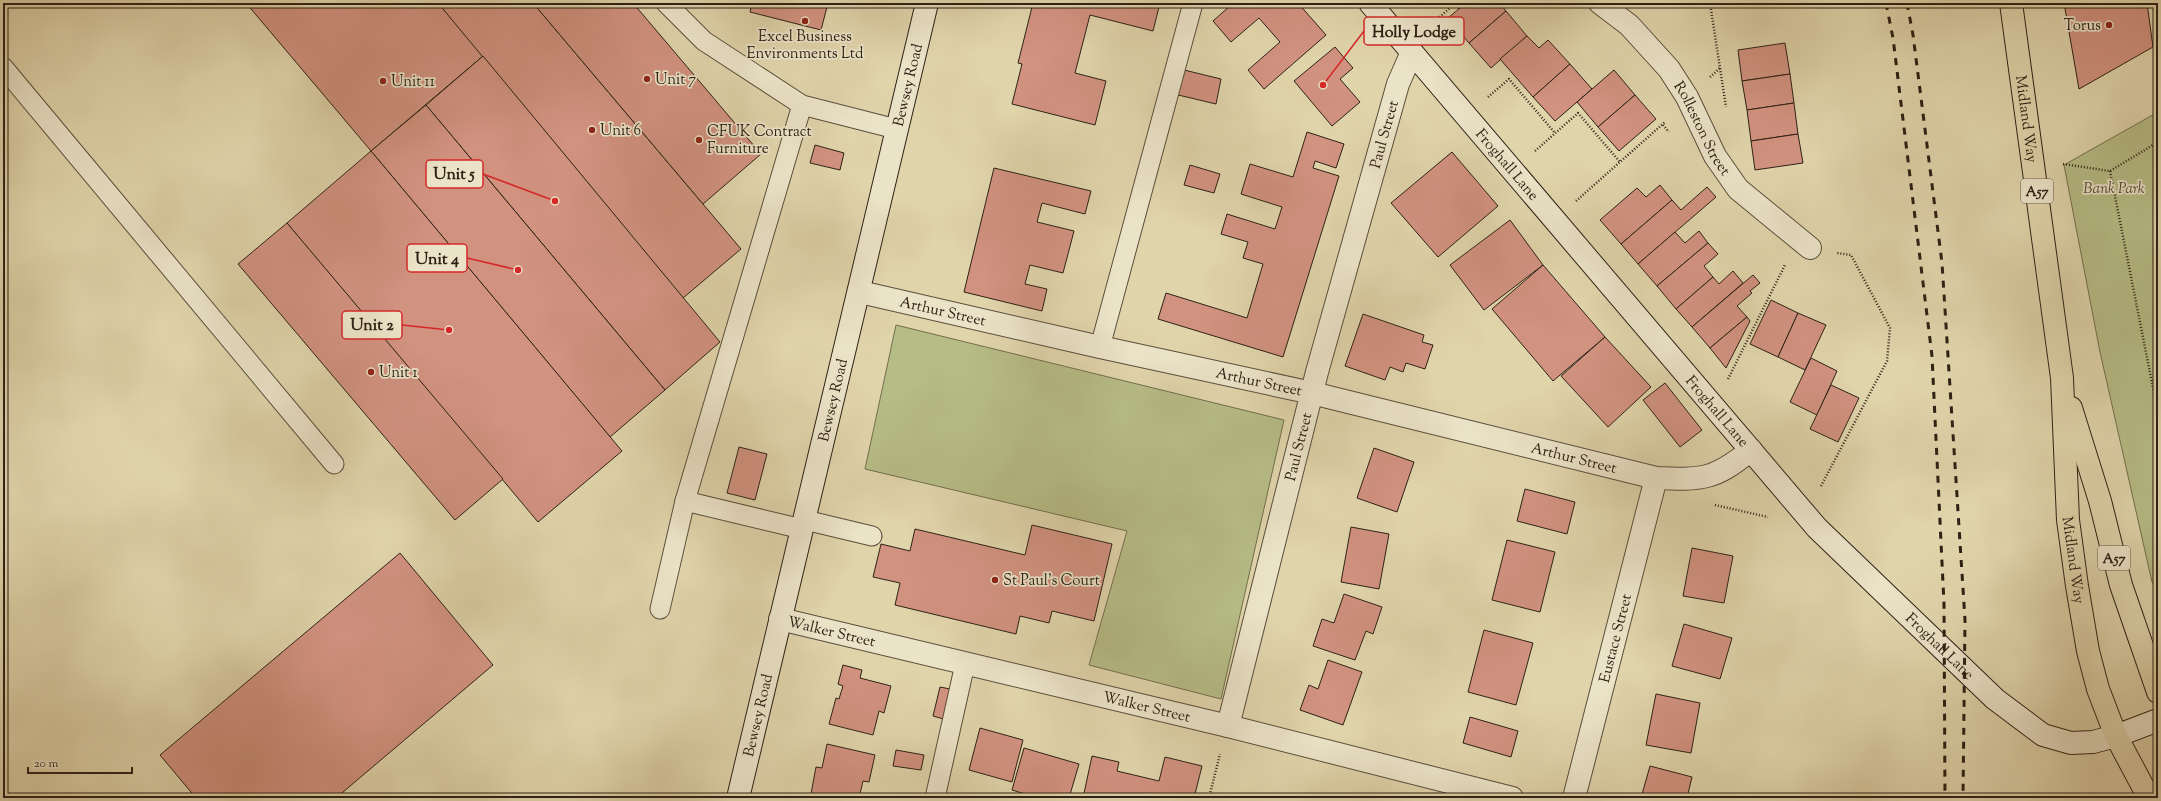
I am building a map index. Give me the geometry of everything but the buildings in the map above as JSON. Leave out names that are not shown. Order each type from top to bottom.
[{"type":"highway","name":"Midland Way","points":[[2011,3],[2034,160],[2062,378],[2068,520],[2077,586],[2088,650],[2098,689],[2116,736]]},
{"type":"highway","name":"Midland Way","points":[[2062,378],[2100,501],[2124,593],[2158,692]]},
{"type":"highway","name":"A57","points":[[2116,736],[2149,798]]},
{"type":"street","name":"Bewsey Road","points":[[738,798],[860,292],[896,129],[927,3]]},
{"type":"street","name":"Froghall Lane","points":[[1370,3],[1818,528],[1977,683],[2011,712],[2043,735],[2071,743],[2093,742],[2116,736],[2158,720]]},
{"type":"street","name":"Rolleston Street","points":[[1600,3],[1629,25],[1656,52],[1670,69],[1689,101],[1715,156],[1738,189],[1804,243]]},
{"type":"street","name":"Paul Street","points":[[1228,726],[1312,393],[1409,49]]},
{"type":"street","name":"Arthur Street","points":[[860,292],[1100,347],[1312,393],[1656,478],[1696,480],[1714,475],[1731,466],[1751,450]]},
{"type":"street","name":"Eustace Street","points":[[1574,798],[1656,478]]},
{"type":"street","name":"Walker Street","points":[[780,619],[1228,726],[1512,798]]},
{"type":"lane","points":[[666,3],[704,41],[802,105],[896,129]]},
{"type":"lane","points":[[1100,347],[1193,3]]},
{"type":"lane","points":[[3,66],[334,464]]},
{"type":"lane","points":[[660,610],[685,501],[802,105]]},
{"type":"lane","points":[[685,501],[804,525],[872,536]]},
{"type":"lane","points":[[936,798],[966,664]]},
{"type":"path","points":[[1409,49],[1450,8],[1446,3]]},
{"type":"path","points":[[1710,3],[1728,115]]},
{"type":"path","points":[[1483,102],[1509,79],[1555,133]]},
{"type":"path","points":[[1554,219],[1689,101]]},
{"type":"path","points":[[1512,170],[1578,113],[1620,162]]},
{"type":"path","points":[[2034,160],[2110,170],[2158,142]]},
{"type":"path","points":[[2110,170],[2158,413]]},
{"type":"path","points":[[1714,406],[1804,243],[1851,255],[1890,328],[1887,361],[1818,492]]},
{"type":"path","points":[[1710,504],[1771,518]]},
{"type":"path","points":[[1209,798],[1228,726]]},
{"type":"green space","name":"Bank Park","points":[[2158,112],[2158,591],[2152,582],[2100,352],[2064,165]]},
{"type":"green space","points":[[896,325],[1284,420],[1221,699],[1089,665],[1127,531],[865,469]]},
{"type":"railway","points":[[1886,3],[1893,38],[1932,356],[1944,604],[1945,798]]},
{"type":"railway","points":[[1907,3],[1913,35],[1942,263],[1965,620],[1963,798]]},
{"type":"place","name":"Excel Business Environments Ltd","points":[[805,21]]},
{"type":"place","name":"Torus","points":[[2109,25]]},
{"type":"place","name":"Unit 7","points":[[647,79]]},
{"type":"place","name":"Unit 11","points":[[383,81]]},
{"type":"place","name":"Holly Lodge","points":[[1323,85]]},
{"type":"place","name":"Unit 6","points":[[592,130]]},
{"type":"place","name":"CFUK Contract Furniture","points":[[699,140]]},
{"type":"place","name":"Unit 5","points":[[555,201]]},
{"type":"place","name":"Unit 4","points":[[518,270]]},
{"type":"place","name":"Unit 2","points":[[449,330]]},
{"type":"place","name":"Unit 1","points":[[371,372]]},
{"type":"place","name":"St Paul's Court","points":[[995,580]]}]
